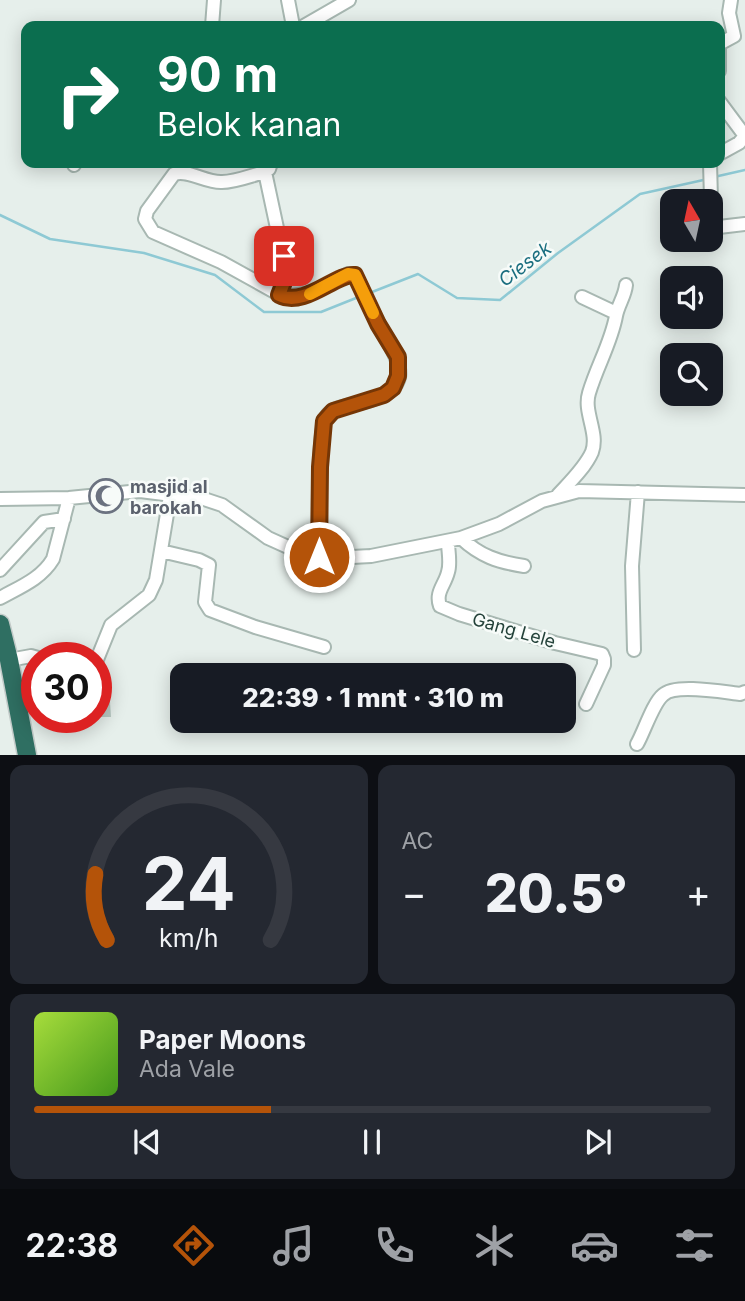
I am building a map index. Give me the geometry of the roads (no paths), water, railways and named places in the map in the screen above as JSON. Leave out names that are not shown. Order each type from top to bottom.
[{"type":"highway","points":[[0,624],[27,755]]},
{"type":"street","points":[[212,21],[214,0]]},
{"type":"street","points":[[288,0],[292,21]]},
{"type":"street","points":[[313,21],[349,0]]},
{"type":"street","points":[[725,41],[734,36],[729,13],[731,0]]},
{"type":"street","points":[[725,108],[745,138],[725,151]]},
{"type":"street","points":[[265,168],[221,182],[178,172],[171,176],[147,211],[145,219],[153,232],[221,262],[279,295],[290,298],[312,293],[348,274],[355,275],[398,357],[398,376],[393,388],[384,395],[333,411],[324,421],[319,557]]},
{"type":"street","points":[[268,168],[286,270],[279,295]]},
{"type":"street","points":[[710,168],[716,226],[745,224]]},
{"type":"street","points":[[557,495],[575,475],[593,448],[588,395],[613,332],[616,313],[623,300],[626,285]]},
{"type":"street","points":[[582,298],[616,313]]},
{"type":"street","points":[[0,499],[69,498],[141,491],[204,499],[222,505],[268,538],[299,552],[319,557],[372,556],[448,542],[499,524],[557,495],[584,490],[745,495]]},
{"type":"street","points":[[634,650],[632,566],[638,492]]},
{"type":"street","points":[[104,642],[111,625],[149,595],[156,580],[170,496]]},
{"type":"street","points":[[0,598],[32,581],[49,565],[53,559],[69,498]]},
{"type":"street","points":[[0,570],[44,522],[64,519]]},
{"type":"street","points":[[461,538],[488,558],[524,566]]},
{"type":"street","name":"Gang Lele","points":[[448,542],[449,568],[439,592],[440,607],[555,643],[602,654],[604,665],[586,704]]},
{"type":"street","points":[[160,551],[209,565],[205,602],[210,610],[255,627],[324,647]]},
{"type":"street","points":[[9,660],[21,658]]},
{"type":"street","points":[[637,744],[661,696],[669,691],[679,689],[740,694],[745,692]]},
{"type":"waterway","name":"Ciesek","points":[[714,177],[745,170]]},
{"type":"waterway","name":"Ciesek","points":[[367,294],[418,274],[457,298],[500,300],[558,253],[640,194],[708,179]]},
{"type":"waterway","name":"Ciesek","points":[[0,215],[50,239],[144,253],[215,275],[264,312],[321,312],[361,296]]},
{"type":"place","name":"masjid al barokah","points":[[106,496]]}]
